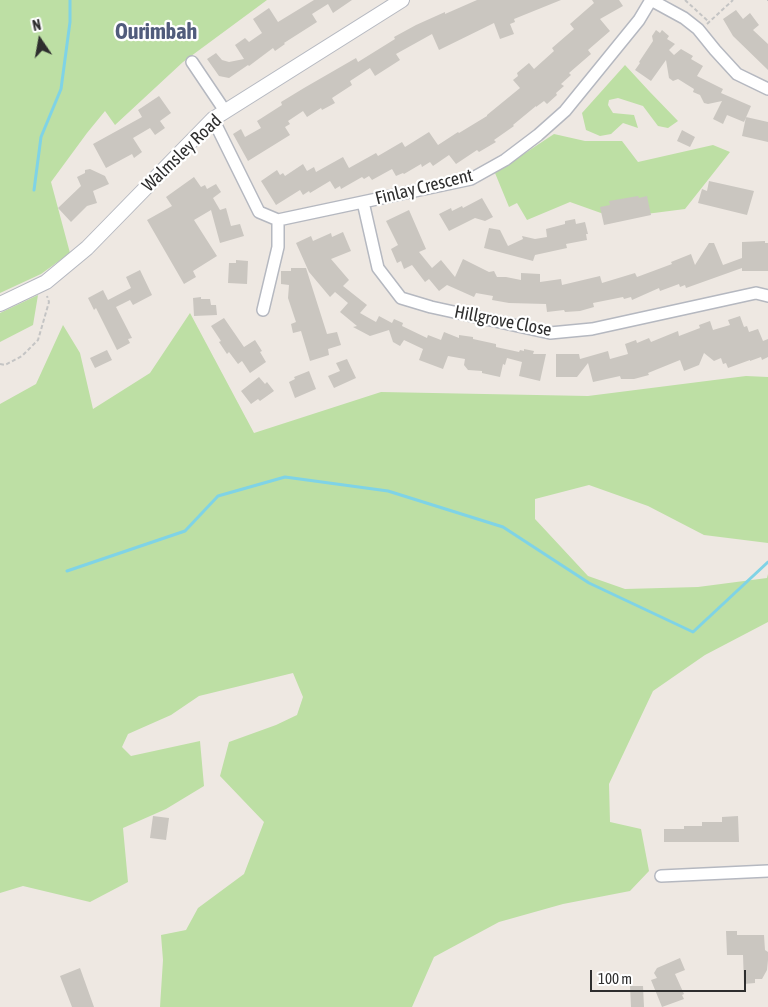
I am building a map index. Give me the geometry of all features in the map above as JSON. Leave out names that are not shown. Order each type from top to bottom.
[{"type":"street","name":"Walmsley Road","points":[[0,304],[44,283],[87,248],[219,115],[402,0]]},
{"type":"street","points":[[651,0],[684,18],[698,29],[714,50],[737,74],[768,89]]},
{"type":"street","name":"Finlay Crescent","points":[[278,220],[471,179],[505,160],[538,135],[564,111],[639,20],[651,0]]},
{"type":"street","points":[[192,62],[219,115],[259,212],[278,220],[278,247],[263,310]]},
{"type":"street","name":"Hillgrove Close","points":[[363,202],[378,268],[401,298],[431,308],[550,333],[592,329],[756,293],[768,296]]},
{"type":"street","points":[[661,876],[768,871]]},
{"type":"path","points":[[685,0],[709,22]]},
{"type":"path","points":[[698,29],[734,0]]},
{"type":"path","points":[[0,364],[6,365],[22,356],[38,340],[49,302],[44,283]]},
{"type":"green space","points":[[0,0],[267,0],[183,62],[115,125],[105,111],[51,182],[70,253],[41,274],[0,293]]},
{"type":"green space","points":[[625,65],[678,121],[668,128],[658,126],[643,106],[618,98],[609,100],[608,105],[613,113],[634,115],[638,128],[623,123],[611,134],[600,136],[586,130],[582,113]]},
{"type":"green space","points":[[554,134],[585,141],[622,141],[638,162],[713,145],[730,152],[685,209],[615,218],[570,202],[527,220],[517,203],[509,207],[495,173]]},
{"type":"green space","points":[[38,295],[33,325],[0,342],[0,313]]},
{"type":"green space","points":[[190,313],[254,433],[381,392],[588,396],[746,376],[768,377],[768,543],[704,535],[648,506],[589,485],[535,499],[535,519],[588,576],[625,589],[698,587],[767,578],[768,574],[768,622],[705,655],[653,691],[609,784],[610,822],[641,829],[649,871],[630,891],[563,904],[499,922],[434,957],[412,1007],[160,1007],[163,960],[161,935],[186,930],[198,908],[244,874],[264,822],[220,776],[229,742],[276,725],[297,715],[303,697],[293,673],[199,696],[171,715],[128,734],[122,747],[131,756],[200,741],[204,786],[166,809],[123,828],[128,882],[90,902],[23,886],[0,893],[0,404],[36,384],[63,325],[80,353],[93,409],[150,373]]},
{"type":"building","points":[[314,0],[352,0],[333,13],[328,4],[312,14],[317,22],[275,51],[273,48],[229,78],[219,76],[207,59],[216,53],[222,60],[229,62],[244,59],[235,45],[245,38],[249,42],[262,33],[253,19],[269,8],[278,22]]},
{"type":"building","points":[[477,0],[561,0],[514,19],[515,22],[510,24],[514,34],[500,39],[494,23],[439,50],[432,34],[396,54],[400,60],[375,76],[370,68],[350,81],[352,85],[332,98],[335,103],[322,110],[321,108],[307,117],[303,111],[288,121],[290,124],[285,127],[290,135],[248,161],[233,134],[241,129],[245,137],[261,128],[257,121],[282,105],[281,102],[304,88],[356,58],[358,62],[395,39],[394,37],[416,25]]},
{"type":"building","points":[[592,0],[619,0],[623,6],[600,19],[610,31],[588,50],[591,54],[569,73],[571,75],[561,84],[564,86],[556,93],[557,95],[547,104],[544,101],[536,106],[514,126],[494,140],[496,142],[479,152],[477,150],[456,164],[449,155],[433,166],[430,162],[422,167],[421,164],[404,174],[396,176],[392,169],[372,180],[369,176],[364,179],[362,177],[341,189],[340,186],[335,189],[330,181],[310,193],[309,191],[303,195],[300,190],[276,205],[261,181],[277,170],[280,175],[283,173],[285,176],[303,164],[307,171],[314,167],[316,172],[343,157],[349,168],[376,153],[378,156],[402,142],[405,147],[429,132],[438,145],[487,116],[520,88],[513,80],[518,76],[517,73],[529,63],[534,69],[554,51],[552,48],[574,29],[570,24],[594,3]]},
{"type":"building","points":[[736,10],[743,19],[750,13],[759,25],[753,30],[768,44],[768,70],[733,36],[723,19]]},
{"type":"building","points":[[656,30],[660,33],[662,30],[669,36],[667,39],[675,44],[669,50],[674,55],[681,49],[693,56],[691,59],[703,66],[697,76],[723,89],[721,93],[751,106],[744,122],[727,115],[723,124],[713,119],[722,101],[704,103],[700,95],[693,92],[694,89],[678,79],[673,81],[669,78],[666,60],[651,81],[635,70],[653,41],[652,36]]},
{"type":"building","points":[[159,96],[171,113],[160,121],[165,128],[155,135],[150,128],[133,138],[142,152],[134,158],[132,154],[106,168],[93,144],[142,117],[138,110]]},
{"type":"building","points":[[746,117],[768,122],[768,142],[742,136]]},
{"type":"building","points":[[682,130],[695,137],[690,147],[677,141]]},
{"type":"building","points":[[90,169],[105,176],[109,184],[93,191],[97,203],[87,206],[71,222],[58,208],[81,186],[77,177],[85,173],[85,170]]},
{"type":"building","points":[[194,177],[201,187],[205,185],[207,189],[216,184],[221,192],[213,198],[220,210],[226,208],[231,226],[240,224],[244,236],[220,243],[211,210],[194,220],[217,256],[193,271],[196,277],[184,284],[147,220],[172,206],[166,197]]},
{"type":"building","points":[[709,181],[754,191],[747,215],[698,203],[702,189],[707,191]]},
{"type":"building","points":[[638,196],[639,198],[647,196],[651,215],[604,225],[600,207],[610,205],[609,201]]},
{"type":"building","points":[[482,198],[493,217],[485,221],[475,218],[449,231],[439,214],[451,208],[452,211],[462,206],[463,208]]},
{"type":"building","points":[[409,210],[426,249],[419,252],[432,268],[441,260],[455,277],[463,259],[489,272],[494,271],[497,277],[521,280],[521,273],[540,274],[540,282],[561,279],[562,285],[600,276],[602,283],[635,273],[637,277],[672,264],[671,262],[691,254],[695,265],[709,243],[714,243],[723,265],[742,258],[742,242],[765,241],[765,243],[768,243],[768,271],[742,271],[742,268],[686,288],[685,285],[680,287],[679,284],[660,291],[659,288],[632,300],[631,297],[624,299],[623,297],[593,303],[594,307],[580,311],[547,312],[546,304],[509,303],[492,300],[493,296],[476,293],[474,297],[447,285],[439,291],[429,279],[425,282],[412,265],[404,269],[401,261],[397,263],[391,249],[398,245],[386,221]]},
{"type":"building","points":[[575,219],[576,224],[585,222],[588,234],[586,234],[587,240],[566,244],[567,248],[535,255],[533,261],[484,248],[489,228],[500,230],[508,246],[523,239],[522,236],[535,239],[547,237],[546,229]]},
{"type":"building","points":[[343,232],[351,251],[331,259],[349,280],[343,286],[367,305],[360,313],[376,322],[379,316],[392,323],[394,319],[403,323],[402,326],[427,338],[428,335],[441,340],[444,332],[459,338],[459,335],[473,337],[473,339],[496,344],[496,347],[519,352],[520,350],[524,351],[524,349],[534,351],[533,354],[546,354],[540,381],[519,376],[522,362],[507,358],[505,365],[503,364],[500,377],[482,373],[482,371],[468,370],[464,365],[465,359],[448,356],[443,369],[419,360],[423,349],[404,340],[400,346],[393,342],[389,330],[370,336],[353,327],[357,326],[340,312],[348,303],[335,292],[330,297],[309,272],[296,243],[311,236],[313,241],[331,233],[332,237]]},
{"type":"building","points":[[236,260],[248,261],[247,284],[228,283],[229,263],[236,263]]},
{"type":"building","points":[[291,268],[306,268],[327,334],[337,332],[341,345],[328,349],[329,355],[310,361],[301,331],[293,333],[291,324],[296,322],[288,298],[289,285],[281,284],[281,271],[291,271]]},
{"type":"building","points":[[140,270],[152,295],[133,305],[130,300],[116,307],[132,338],[128,339],[130,343],[117,350],[96,308],[94,310],[88,298],[103,290],[108,300],[131,288],[126,277]]},
{"type":"building","points":[[201,297],[201,299],[210,299],[211,305],[216,305],[217,315],[194,316],[193,298]]},
{"type":"building","points":[[740,316],[744,327],[747,326],[749,332],[758,329],[763,341],[768,339],[768,357],[762,360],[761,357],[750,360],[728,368],[726,363],[723,364],[721,358],[714,361],[704,353],[699,365],[684,371],[680,360],[648,373],[649,375],[634,379],[621,379],[620,376],[593,382],[588,363],[577,377],[556,377],[556,354],[579,354],[580,359],[608,351],[610,359],[628,354],[625,344],[636,340],[637,343],[649,338],[651,342],[678,331],[679,336],[700,328],[699,325],[710,321],[713,330],[730,325],[728,320]]},
{"type":"building","points":[[224,318],[244,347],[255,340],[262,351],[260,352],[266,362],[250,373],[242,361],[238,364],[229,352],[227,354],[211,326]]},
{"type":"building","points":[[107,350],[112,360],[95,368],[90,358]]},
{"type":"building","points":[[347,359],[356,378],[334,388],[328,376],[340,371],[336,363]]},
{"type":"building","points":[[309,371],[316,389],[295,398],[289,382],[295,379],[294,377]]},
{"type":"building","points":[[259,377],[265,384],[267,382],[274,391],[260,401],[258,399],[251,404],[241,391]]},
{"type":"building","points":[[153,816],[169,818],[166,840],[150,838]]},
{"type":"building","points":[[738,816],[739,842],[664,842],[664,829],[684,829],[684,826],[702,826],[702,822],[722,822],[722,817]]},
{"type":"building","points":[[726,931],[737,931],[737,935],[764,935],[768,960],[767,970],[762,979],[755,979],[755,983],[744,984],[743,955],[727,955]]},
{"type":"building","points":[[680,958],[685,970],[675,974],[684,994],[682,995],[684,999],[662,1007],[651,980],[657,978],[654,973],[657,968]]},
{"type":"building","points":[[80,968],[94,1007],[72,1007],[60,976]]},
{"type":"building","points":[[630,986],[643,986],[644,1007],[631,1007]]},
{"type":"waterway","points":[[34,190],[41,137],[61,89],[70,22],[70,0]]},
{"type":"waterway","points":[[67,571],[185,531],[218,496],[285,477],[388,491],[503,527],[589,583],[693,632],[768,562]]},
{"type":"district","name":"Ourimbah","points":[[156,32]]}]
